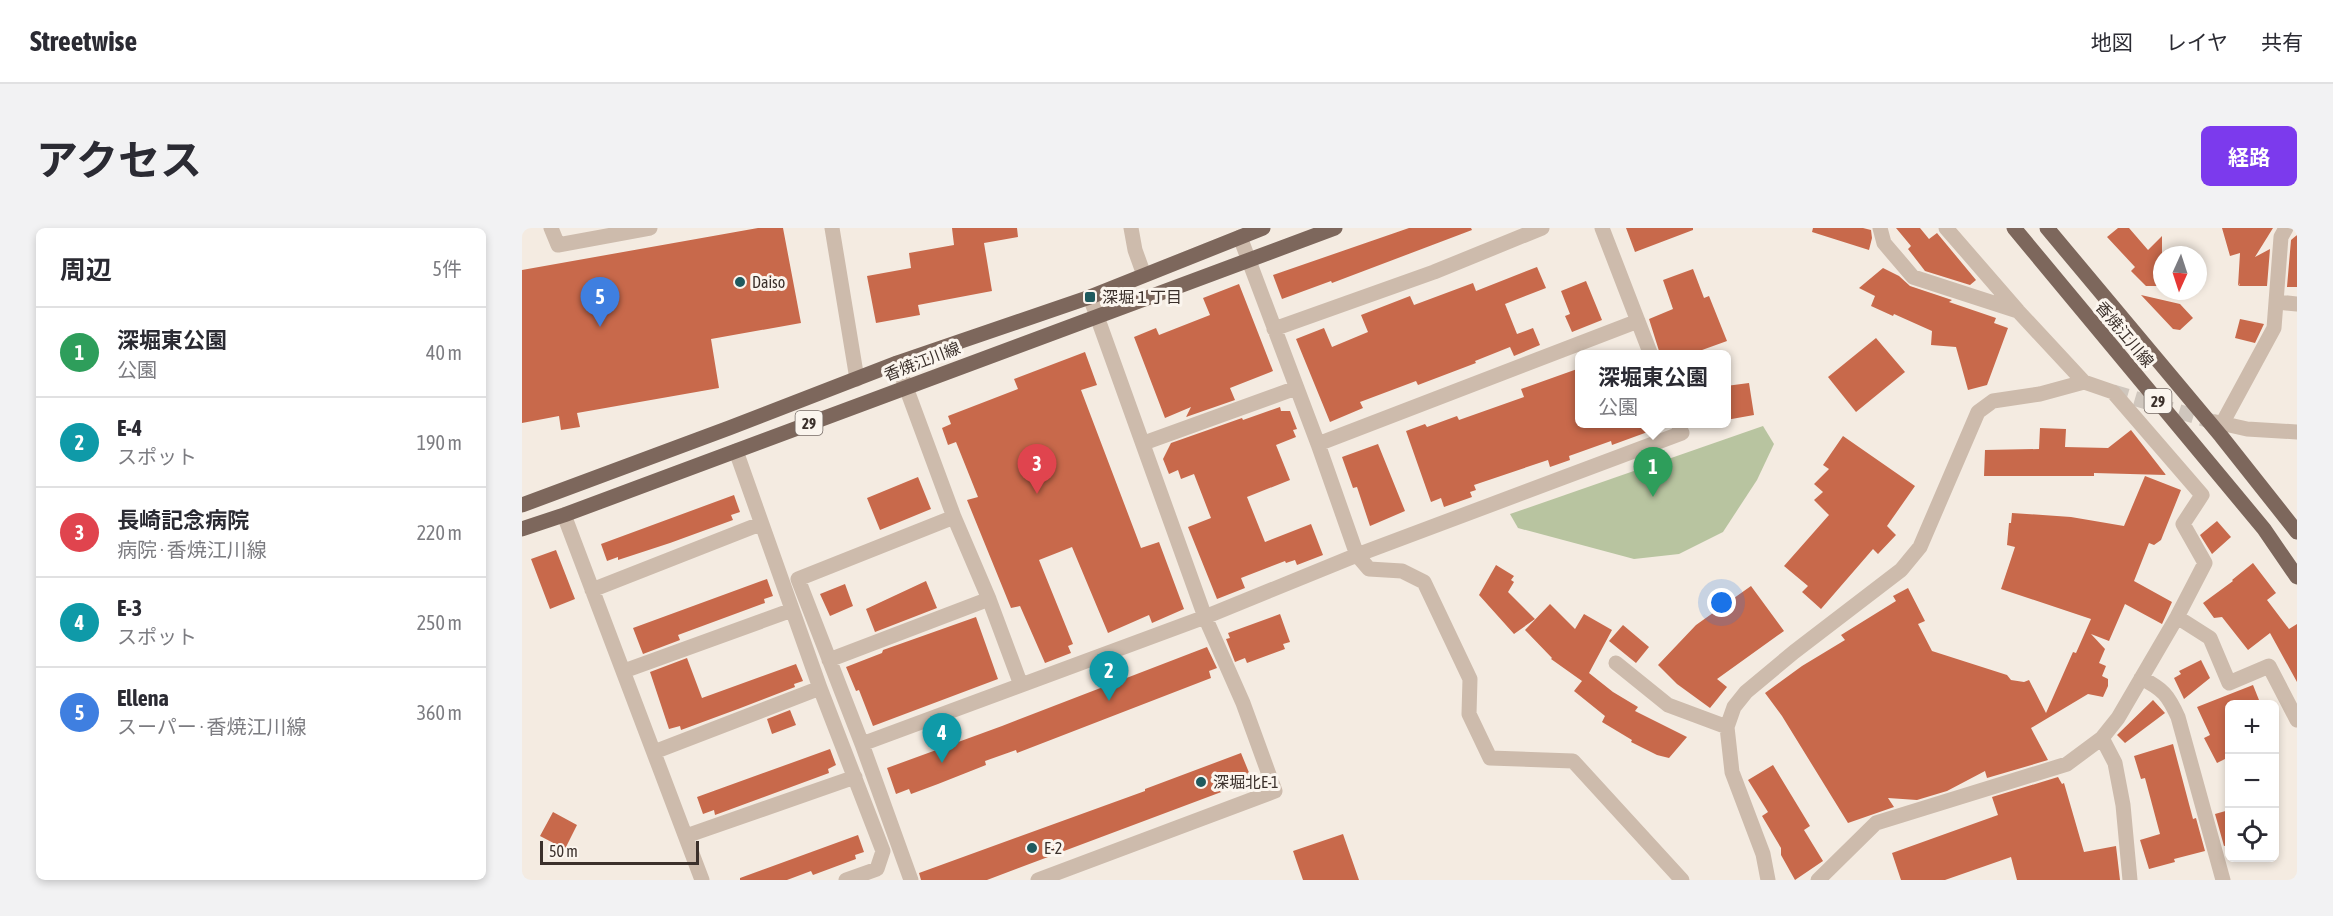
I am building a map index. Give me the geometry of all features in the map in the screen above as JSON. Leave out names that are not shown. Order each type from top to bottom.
[{"type":"main road","name":"香焼江川線","points":[[522,505],[897,363],[1090,297],[1263,228]]},
{"type":"main road","name":"香焼江川線","points":[[522,529],[1335,228]]},
{"type":"main road","name":"香焼江川線","points":[[2014,228],[2250,512],[2297,577]]},
{"type":"main road","name":"香焼江川線","points":[[2047,228],[2228,445],[2297,532]]},
{"type":"street","points":[[551,228],[558,245],[650,228]]},
{"type":"street","points":[[832,228],[857,379]]},
{"type":"street","points":[[1131,228],[1135,250],[1144,275]]},
{"type":"street","points":[[1274,329],[1434,272],[1542,228]]},
{"type":"street","points":[[1602,228],[1649,350]]},
{"type":"street","points":[[1880,228],[1884,243],[1913,277],[2018,311]]},
{"type":"street","points":[[1818,880],[1876,823],[2067,764],[2102,738],[2118,718],[2177,617],[2205,562],[2183,525],[2202,495],[2113,392],[2084,382],[1946,228]]},
{"type":"street","points":[[2286,228],[2281,237],[2274,328],[2219,422],[2247,429],[2297,432]]},
{"type":"street","points":[[1240,237],[1357,555],[1369,569],[1402,572],[1424,582],[1470,679],[1469,714],[1490,758],[1573,761],[1682,880]]},
{"type":"street","points":[[1038,880],[1275,791],[1244,703],[1205,616],[1090,297]]},
{"type":"street","points":[[2277,302],[2297,304]]},
{"type":"street","points":[[1318,444],[1638,321]]},
{"type":"street","points":[[897,363],[954,517],[1021,685]]},
{"type":"street","points":[[1768,880],[1763,854],[1732,772],[1727,727],[1734,707],[1746,692],[1901,570],[1920,547],[1978,412],[1993,401],[2040,394],[2084,382]]},
{"type":"street","points":[[1144,443],[1296,388]]},
{"type":"street","points":[[862,744],[1205,616],[1357,555],[1682,433],[1680,428]]},
{"type":"street","points":[[736,451],[820,688],[883,851],[877,869],[846,880]]},
{"type":"street","points":[[564,515],[702,880]]},
{"type":"street","points":[[910,880],[862,744],[798,579],[954,517]]},
{"type":"street","points":[[591,590],[760,524]]},
{"type":"street","points":[[829,660],[988,599]]},
{"type":"street","points":[[624,671],[792,610]]},
{"type":"street","points":[[2177,617],[2210,638],[2229,683],[2269,666],[2297,720]]},
{"type":"street","points":[[1616,663],[1668,705],[1727,727]]},
{"type":"street","points":[[2141,678],[2160,688],[2170,699],[2178,717],[2223,880]]},
{"type":"street","points":[[654,752],[820,688]]},
{"type":"street","points":[[2102,738],[2115,762],[2130,880]]},
{"type":"street","points":[[686,836],[855,777]]},
{"type":"green space","points":[[1763,426],[1774,444],[1757,480],[1723,532],[1679,554],[1634,559],[1518,528],[1510,514]]},
{"type":"building","points":[[758,228],[783,228],[801,323],[711,339],[719,388],[577,413],[580,427],[561,430],[559,416],[522,423],[522,270]]},
{"type":"building","points":[[952,228],[1017,228],[1018,237],[984,243],[992,291],[918,305],[920,315],[876,323],[867,276],[911,268],[909,253],[954,245]]},
{"type":"building","points":[[1409,228],[1471,228],[1472,230],[1332,283],[1331,281],[1282,299],[1273,275]]},
{"type":"building","points":[[1626,228],[1693,228],[1693,230],[1635,252]]},
{"type":"building","points":[[1813,228],[1871,230],[1869,250],[1812,232]]},
{"type":"building","points":[[1896,228],[1920,228],[1929,239],[1937,233],[1976,280],[1970,285],[1925,271],[1908,249],[1911,246]]},
{"type":"building","points":[[2118,228],[2129,228],[2148,250],[2162,236],[2162,246],[2153,246],[2153,286],[2146,286],[2131,271],[2135,267],[2107,237]]},
{"type":"building","points":[[2222,228],[2273,228],[2255,257],[2270,249],[2267,286],[2239,286],[2240,283],[2238,286],[2240,253],[2230,256]]},
{"type":"building","points":[[2297,235],[2297,287],[2287,287],[2291,240]]},
{"type":"building","points":[[1537,267],[1546,288],[1505,304],[1517,334],[1533,328],[1540,345],[1514,356],[1510,347],[1475,361],[1476,363],[1418,385],[1416,381],[1360,402],[1363,408],[1330,422],[1296,339],[1324,328],[1332,347],[1368,332],[1361,315],[1410,296],[1414,305],[1473,283],[1476,291]]},
{"type":"building","points":[[1883,268],[1899,276],[1910,286],[1996,318],[1994,323],[2008,328],[1987,385],[1968,390],[1956,347],[1931,345],[1932,331],[1871,306],[1875,296],[1859,288]]},
{"type":"building","points":[[1693,269],[1704,298],[1709,296],[1727,341],[1702,350],[1659,350],[1649,319],[1673,309],[1663,280]]},
{"type":"building","points":[[1586,281],[1602,320],[1572,332],[1565,316],[1570,314],[1561,291]]},
{"type":"building","points":[[1239,284],[1273,371],[1230,388],[1235,400],[1186,417],[1191,407],[1165,418],[1134,337],[1156,328],[1159,335],[1210,315],[1203,298]]},
{"type":"building","points":[[2141,295],[2153,298],[2153,300],[2180,304],[2193,318],[2180,330],[2173,329]]},
{"type":"building","points":[[2240,319],[2264,324],[2255,343],[2235,338]]},
{"type":"building","points":[[1876,338],[1905,372],[1856,412],[1828,377]]},
{"type":"building","points":[[1085,352],[1097,385],[1081,390],[1141,548],[1159,542],[1184,609],[1152,623],[1149,615],[1108,633],[1072,547],[1039,560],[1073,644],[1068,646],[1071,653],[1045,663],[1020,606],[1011,608],[967,500],[978,497],[956,442],[948,445],[942,428],[951,424],[948,416],[1018,389],[1014,379]]},
{"type":"building","points":[[1575,370],[1575,428],[1659,428],[1612,445],[1611,441],[1569,456],[1570,460],[1550,467],[1548,460],[1474,485],[1476,490],[1470,492],[1472,497],[1444,507],[1441,498],[1431,502],[1406,431],[1425,424],[1427,427],[1457,416],[1459,420],[1524,397],[1521,389]]},
{"type":"building","points":[[1749,383],[1754,415],[1731,419],[1731,385]]},
{"type":"building","points":[[1280,407],[1281,411],[1290,411],[1297,429],[1293,430],[1296,437],[1276,445],[1290,480],[1247,497],[1265,542],[1311,524],[1323,555],[1297,565],[1295,560],[1286,563],[1285,561],[1241,578],[1245,588],[1217,599],[1188,527],[1211,518],[1194,474],[1181,479],[1178,470],[1169,474],[1163,459],[1171,443]]},
{"type":"building","points":[[2040,428],[2066,429],[2065,447],[2108,448],[2131,430],[2166,475],[2094,473],[2094,476],[1984,476],[1985,450],[2039,449]]},
{"type":"building","points":[[1843,436],[1915,486],[1887,526],[1896,535],[1878,554],[1873,549],[1821,609],[1802,592],[1808,586],[1784,566],[1829,515],[1814,500],[1823,492],[1814,484],[1829,469],[1823,465]]},
{"type":"building","points":[[1378,444],[1405,511],[1370,526],[1357,487],[1353,488],[1342,457]]},
{"type":"building","points":[[2145,476],[2181,490],[2161,540],[2154,545],[2149,543],[2134,581],[2172,602],[2162,624],[2125,604],[2109,641],[2091,634],[2105,649],[2099,663],[2106,666],[2102,676],[2108,679],[2108,686],[2103,697],[2088,694],[2031,728],[2048,760],[1987,778],[1985,771],[1947,791],[1917,800],[1888,798],[1894,807],[1848,823],[1782,716],[1765,693],[1802,666],[1845,640],[1841,635],[1896,601],[1893,596],[1908,588],[1925,621],[1918,624],[1932,651],[2007,675],[2011,680],[2024,682],[2029,680],[2046,713],[2073,652],[2076,653],[2091,619],[2001,589],[2015,547],[2007,545],[2012,513],[2071,517],[2124,526]]},
{"type":"building","points":[[918,477],[931,509],[880,530],[867,498]]},
{"type":"building","points":[[734,495],[740,512],[731,515],[733,520],[618,560],[618,557],[607,561],[601,544]]},
{"type":"building","points":[[2217,521],[2231,537],[2212,554],[2200,535]]},
{"type":"building","points":[[556,550],[575,599],[550,609],[531,559]]},
{"type":"building","points":[[2253,563],[2276,593],[2267,600],[2289,629],[2297,624],[2297,682],[2270,633],[2248,650],[2222,617],[2214,618],[2203,603]]},
{"type":"building","points":[[1496,565],[1514,576],[1511,580],[1514,582],[1508,592],[1535,619],[1514,634],[1479,595]]},
{"type":"building","points":[[767,579],[773,596],[764,599],[765,603],[678,635],[680,640],[643,654],[633,628]]},
{"type":"building","points":[[926,581],[937,608],[875,632],[866,609]]},
{"type":"building","points":[[845,584],[853,606],[830,616],[820,594]]},
{"type":"building","points":[[1751,586],[1784,631],[1717,679],[1727,687],[1710,708],[1677,684],[1658,665],[1696,625]]},
{"type":"building","points":[[1550,604],[1575,629],[1584,614],[1612,630],[1589,673],[1613,692],[1638,707],[1635,711],[1687,737],[1669,758],[1657,755],[1631,742],[1632,740],[1602,722],[1605,716],[1574,691],[1582,681],[1551,659],[1525,630]]},
{"type":"building","points":[[1280,614],[1290,642],[1283,644],[1285,649],[1247,663],[1245,658],[1235,662],[1226,639],[1230,638],[1228,633]]},
{"type":"building","points":[[976,617],[998,679],[873,726],[859,690],[856,691],[846,667],[882,653],[883,650]]},
{"type":"building","points":[[1623,625],[1649,647],[1636,663],[1609,641]]},
{"type":"building","points":[[1207,647],[1217,668],[1209,671],[1211,678],[1017,753],[1016,750],[985,761],[986,765],[911,794],[909,789],[896,794],[887,768]]},
{"type":"building","points":[[687,658],[702,698],[796,664],[803,681],[794,684],[795,687],[681,730],[680,726],[669,729],[650,672]]},
{"type":"building","points":[[2201,660],[2210,678],[2184,699],[2174,678],[2181,674],[2179,671]]},
{"type":"building","points":[[2253,685],[2259,700],[2225,700],[2225,759],[2217,763],[2204,738],[2210,735],[2197,707]]},
{"type":"building","points":[[2153,700],[2165,713],[2125,743],[2117,735]]},
{"type":"building","points":[[790,710],[796,725],[772,734],[767,719]]},
{"type":"building","points":[[2173,744],[2193,819],[2196,818],[2205,851],[2174,859],[2175,862],[2149,869],[2140,840],[2160,834],[2145,778],[2141,779],[2134,756]]},
{"type":"building","points":[[830,749],[836,765],[828,769],[829,773],[715,815],[714,810],[703,814],[697,797]]},
{"type":"building","points":[[1241,753],[1250,775],[1238,779],[1240,785],[987,880],[921,880],[919,873],[1145,791],[1145,789]]},
{"type":"building","points":[[1773,765],[1810,826],[1804,830],[1823,861],[1795,880],[1781,855],[1781,848],[1762,816],[1768,812],[1748,780]]},
{"type":"building","points":[[2058,777],[2062,784],[2064,783],[2084,852],[2116,846],[2120,880],[2017,880],[2011,857],[1945,880],[1901,880],[1892,853],[1998,815],[1992,797]]},
{"type":"building","points":[[2225,811],[2225,846],[2224,846],[2215,814]]},
{"type":"building","points":[[553,812],[577,825],[565,849],[540,836]]},
{"type":"building","points":[[1343,834],[1359,880],[1303,880],[1293,851]]},
{"type":"building","points":[[858,835],[864,852],[855,855],[856,859],[813,875],[811,871],[787,880],[740,880],[740,878]]},
{"type":"tunnel","points":[[2113,392],[2214,422]]},
{"type":"place","name":"Daiso","points":[[740,282]]},
{"type":"place","name":"深堀１丁目","points":[[1090,297]]},
{"type":"place","name":"Ellena","points":[[600,327]]},
{"type":"place","name":"長崎記念病院","points":[[1037,494]]},
{"type":"place","name":"深堀東公園","points":[[1653,497]]},
{"type":"place","name":"E-4","points":[[1109,701]]},
{"type":"place","name":"E-3","points":[[942,763]]},
{"type":"place","name":"深堀北E-1","points":[[1201,782]]},
{"type":"place","name":"E-2","points":[[1032,848]]}]
